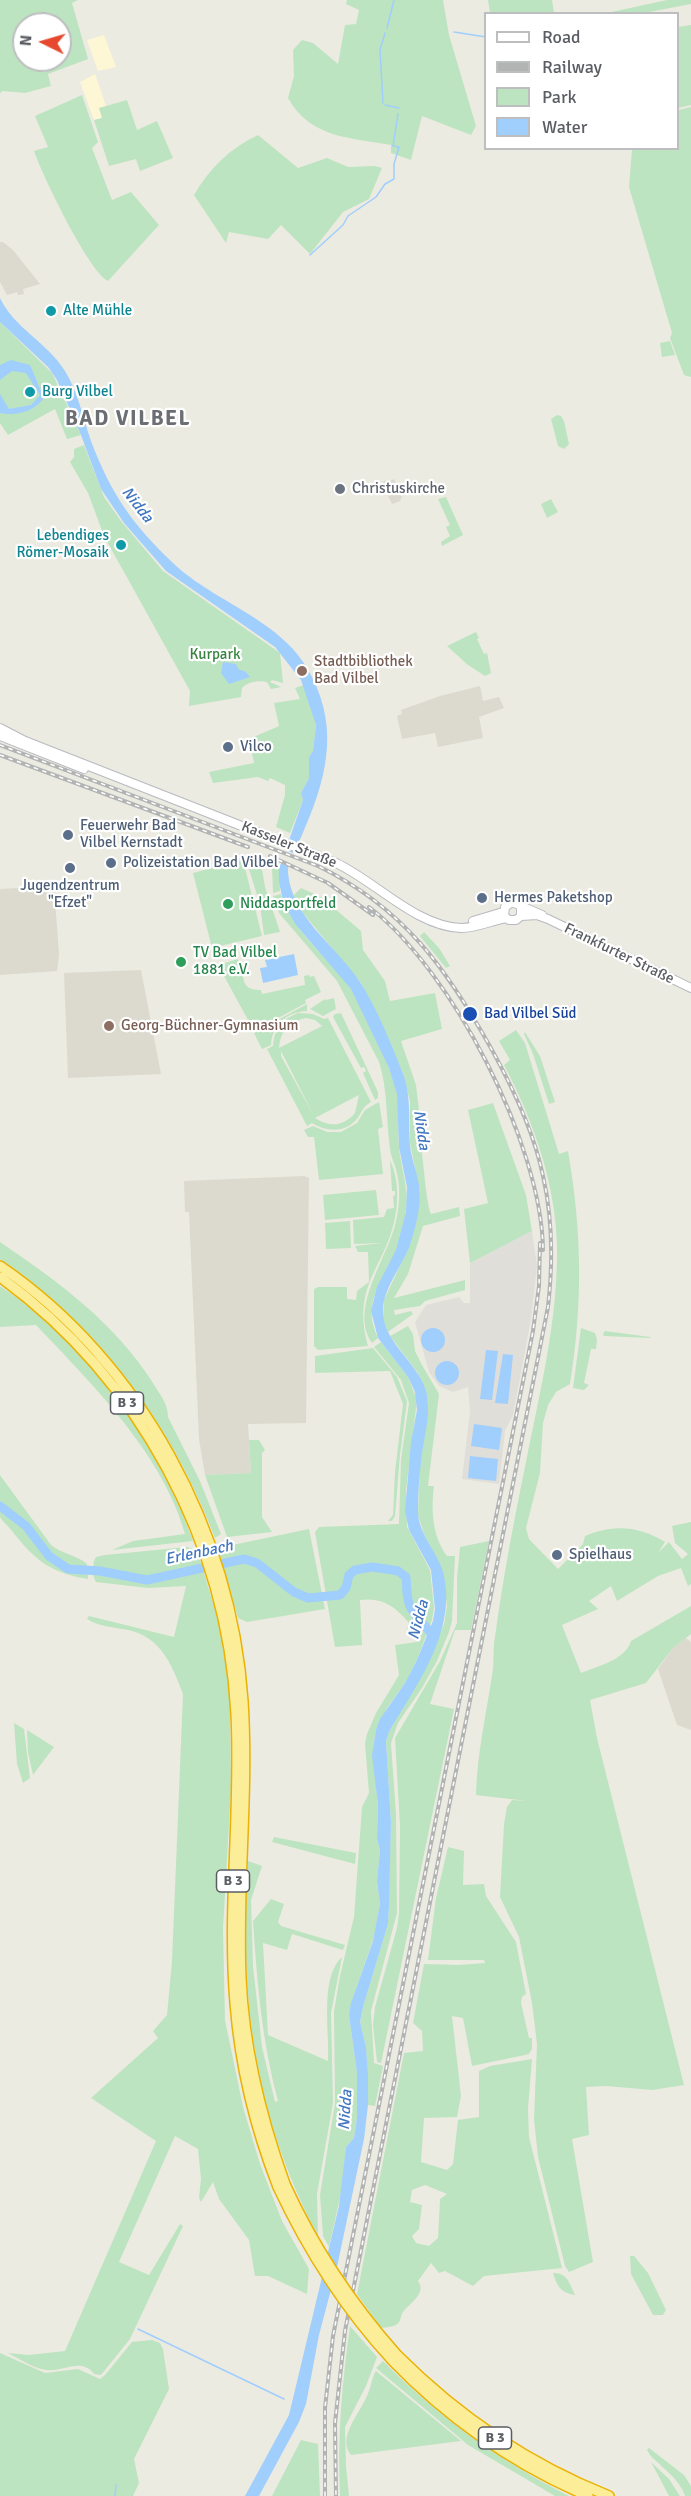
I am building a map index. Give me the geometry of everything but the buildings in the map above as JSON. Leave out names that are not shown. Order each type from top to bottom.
[{"type":"highway","name":"B 3","points":[[0,1266],[57,1312],[86,1341],[134,1398],[184,1483],[231,1621],[243,1701],[241,1954],[245,2029],[253,2079],[282,2186],[330,2270],[394,2358],[438,2404],[476,2434],[543,2476],[588,2496]]},
{"type":"highway","name":"B 3","points":[[0,1277],[49,1316],[80,1346],[127,1403],[173,1480],[213,1566]]},
{"type":"highway","name":"B 3","points":[[394,2358],[446,2401],[504,2444],[547,2468],[609,2496]]},
{"type":"main road","name":"Kasseler Straße","points":[[0,728],[25,741],[352,871],[425,919],[438,924],[453,927],[505,915]]},
{"type":"main road","name":"Kasseler Straße","points":[[0,736],[68,764],[117,778]]},
{"type":"main road","name":"Frankfurter Straße","points":[[521,911],[514,921],[505,915],[505,907],[510,902],[516,903],[521,911],[548,919],[691,988]]},
{"type":"shaded area","points":[[104,35],[116,67],[98,71],[87,40]]},
{"type":"shaded area","points":[[95,74],[106,106],[99,108],[102,118],[94,120],[80,82]]},
{"type":"shaded area","points":[[0,242],[13,250],[40,284],[23,289],[24,294],[18,295],[17,292],[7,295],[0,282]]},
{"type":"shaded area","points":[[394,479],[402,497],[400,501],[392,504],[382,483]]},
{"type":"shaded area","points":[[480,686],[483,701],[499,697],[504,708],[479,717],[483,738],[438,747],[435,733],[402,739],[397,716],[402,714],[401,710],[440,696]]},
{"type":"shaded area","points":[[54,886],[59,955],[57,971],[0,975],[0,889]]},
{"type":"shaded area","name":"Georg-Büchner-Gymnasium","points":[[141,970],[161,1074],[68,1078],[64,973]]},
{"type":"shaded area","points":[[304,1176],[309,1178],[306,1423],[248,1424],[251,1473],[205,1475],[199,1439],[189,1212],[185,1212],[184,1181]]},
{"type":"shaded area","points":[[532,1231],[537,1266],[531,1319],[513,1415],[505,1431],[499,1484],[462,1479],[470,1411],[468,1387],[453,1392],[439,1386],[429,1372],[415,1322],[426,1305],[459,1297],[464,1303],[470,1303],[470,1263]]},
{"type":"shaded area","points":[[686,1638],[691,1642],[691,1730],[677,1725],[658,1669],[673,1648]]},
{"type":"green space","points":[[0,0],[78,0],[72,3],[88,59],[72,65],[72,12],[12,12],[12,72],[53,72],[48,74],[51,86],[25,93],[3,91],[0,93]]},
{"type":"green space","points":[[347,0],[443,0],[449,35],[476,126],[471,135],[422,116],[411,160],[391,153],[391,145],[347,138],[320,129],[297,111],[288,98],[294,76],[293,50],[302,40],[313,43],[338,64],[345,25],[356,24],[359,10],[346,4]]},
{"type":"green space","points":[[488,0],[552,0],[554,12],[490,12]]},
{"type":"green space","points":[[667,0],[691,0],[691,4],[649,12],[612,12]]},
{"type":"green space","points":[[691,25],[691,105],[679,108],[679,27]]},
{"type":"green space","points":[[82,95],[98,142],[92,148],[112,200],[131,192],[159,225],[108,281],[100,274],[78,242],[46,180],[34,151],[48,147],[35,116]]},
{"type":"green space","points":[[127,100],[137,130],[157,121],[173,158],[140,171],[136,159],[109,166],[94,120],[102,118],[99,108]]},
{"type":"green space","points":[[691,107],[691,377],[684,375],[670,338],[672,333],[629,187],[632,150],[679,150],[679,110]]},
{"type":"green space","points":[[258,135],[298,168],[327,158],[348,167],[382,168],[369,199],[343,212],[310,254],[281,225],[268,239],[229,232],[226,243],[194,195],[206,176],[221,160],[238,146]]},
{"type":"green space","points":[[0,322],[52,373],[81,435],[67,439],[55,409],[8,435],[0,423]]},
{"type":"green space","points":[[670,341],[675,355],[662,357],[660,343]]},
{"type":"green space","points":[[557,415],[561,416],[564,421],[569,444],[564,449],[558,446],[551,419]]},
{"type":"green space","name":"Kurpark","points":[[84,445],[104,497],[163,571],[280,653],[283,683],[272,680],[270,682],[281,687],[271,689],[267,682],[253,682],[242,688],[241,697],[189,706],[190,691],[104,536],[88,493],[70,462],[74,457],[74,449]]},
{"type":"green space","points":[[446,497],[463,535],[442,546],[441,542],[450,536],[446,527],[450,525],[438,499]]},
{"type":"green space","points":[[551,499],[558,512],[547,518],[541,504]]},
{"type":"green space","points":[[476,632],[484,654],[487,653],[491,673],[485,676],[468,665],[447,646]]},
{"type":"green space","points":[[304,685],[316,725],[313,751],[309,757],[309,778],[301,793],[303,800],[290,833],[276,827],[285,795],[285,785],[270,778],[268,781],[258,777],[213,783],[209,772],[254,763],[249,739],[279,726],[274,703],[300,699],[295,688]]},
{"type":"green space","name":"Niddasportfeld","points":[[243,860],[262,936],[212,948],[193,873]]},
{"type":"green space","points":[[254,865],[262,869],[265,887],[280,932],[264,935],[260,905],[249,869]]},
{"type":"green space","points":[[272,867],[279,869],[280,891],[273,893]]},
{"type":"green space","points":[[301,888],[321,897],[361,931],[363,950],[385,981],[390,1001],[435,993],[442,1029],[401,1041],[416,1085],[422,1135],[426,1144],[421,1148],[431,1214],[459,1207],[460,1216],[423,1226],[408,1274],[394,1298],[465,1280],[465,1290],[425,1301],[420,1306],[394,1310],[395,1315],[411,1311],[413,1314],[388,1332],[383,1320],[384,1300],[411,1242],[420,1192],[410,1143],[410,1101],[402,1071],[361,983],[303,913],[293,896]]},
{"type":"green space","points":[[281,894],[300,930],[352,990],[383,1052],[397,1093],[399,1147],[407,1202],[398,1246],[372,1305],[378,1338],[372,1343],[366,1329],[367,1298],[392,1235],[399,1201],[397,1173],[390,1149],[382,1073],[379,1062],[337,981],[279,913],[273,896]]},
{"type":"green space","points":[[424,932],[439,948],[450,966],[446,968],[420,936]]},
{"type":"green space","points":[[238,959],[240,965],[248,967],[243,973],[245,984],[250,988],[261,990],[262,994],[305,985],[304,976],[309,975],[314,976],[321,992],[305,1000],[306,1003],[254,1031],[218,965]]},
{"type":"green space","points":[[334,998],[336,1009],[323,1016],[310,1009],[325,999]]},
{"type":"green space","points":[[307,1004],[307,1011],[293,1014],[282,1020],[274,1031],[271,1045],[262,1049],[254,1033]]},
{"type":"green space","points":[[341,1013],[378,1092],[378,1098],[375,1100],[363,1073],[366,1071],[364,1067],[361,1068],[333,1017]]},
{"type":"green space","points":[[313,1014],[324,1019],[328,1018],[371,1102],[356,1120],[346,1127],[335,1130],[312,1123],[307,1126],[267,1049],[273,1046],[280,1025],[292,1015]],"holes":[[[306,1018],[315,1020],[322,1026],[279,1048],[286,1028]],[[281,1051],[314,1116],[281,1056]],[[359,1095],[355,1113],[346,1121],[331,1124],[315,1118]]]},
{"type":"green space","points":[[516,1030],[525,1043],[559,1154],[568,1151],[576,1210],[579,1268],[577,1325],[570,1384],[556,1392],[548,1405],[543,1423],[540,1473],[526,1528],[529,1539],[558,1569],[583,1544],[585,1536],[616,1528],[636,1530],[665,1542],[658,1553],[669,1542],[682,1559],[688,1554],[675,1543],[672,1526],[691,1522],[691,1584],[688,1586],[681,1568],[658,1576],[617,1601],[611,1586],[589,1601],[598,1609],[562,1625],[581,1673],[617,1658],[628,1648],[631,1641],[691,1606],[691,1634],[673,1648],[646,1683],[590,1700],[597,1738],[684,2085],[652,2090],[606,2086],[586,2087],[589,2135],[572,2139],[593,2262],[569,2272],[565,2266],[538,2157],[534,2119],[537,2044],[532,2003],[519,1937],[500,1897],[507,1807],[512,1800],[527,1801],[476,1795],[478,1763],[493,1669],[494,1641],[513,1527],[547,1355],[557,1274],[556,1223],[547,1176],[533,1130],[504,1065],[510,1060],[499,1041]]},
{"type":"green space","points":[[525,1032],[540,1056],[555,1102],[549,1104]]},
{"type":"green space","points":[[379,1102],[383,1127],[378,1129],[383,1174],[319,1180],[314,1137],[308,1137],[304,1130],[313,1126],[327,1132],[341,1132],[357,1123],[365,1110]]},
{"type":"green space","points":[[493,1103],[526,1195],[532,1231],[470,1263],[464,1209],[488,1203],[468,1110]]},
{"type":"green space","points":[[390,1160],[396,1182],[397,1206],[389,1240],[365,1297],[363,1319],[368,1346],[318,1350],[314,1346],[314,1289],[347,1287],[347,1299],[356,1300],[357,1291],[369,1282],[368,1252],[358,1252],[355,1246],[382,1243],[354,1244],[353,1220],[384,1217],[387,1209],[394,1208],[395,1191],[392,1191]]},
{"type":"green space","points":[[376,1190],[379,1215],[325,1220],[323,1195]]},
{"type":"green space","points":[[350,1221],[351,1248],[326,1249],[325,1223]]},
{"type":"green space","points":[[0,1242],[84,1305],[103,1322],[138,1361],[165,1403],[168,1417],[200,1481],[221,1534],[215,1538],[177,1456],[129,1382],[101,1348],[70,1317],[0,1259]]},
{"type":"green space","points":[[0,1286],[31,1309],[61,1336],[116,1398],[161,1469],[179,1505],[193,1541],[112,1550],[133,1541],[185,1534],[175,1504],[143,1448],[123,1421],[36,1325],[0,1327]]},
{"type":"green space","points":[[408,1326],[413,1334],[415,1351],[439,1394],[428,1486],[434,1486],[433,1513],[438,1540],[447,1556],[455,1556],[452,1621],[449,1632],[422,1688],[398,1723],[391,1743],[396,1814],[397,1913],[371,2011],[374,2063],[383,2066],[375,2106],[368,2105],[366,2047],[360,2022],[388,1924],[391,1822],[386,1741],[425,1668],[444,1624],[447,1606],[442,1571],[424,1534],[418,1515],[420,1463],[428,1400],[418,1373],[390,1336]]},
{"type":"green space","points":[[581,1328],[595,1333],[597,1340],[596,1349],[591,1349],[584,1383],[589,1385],[584,1390],[573,1388]]},
{"type":"green space","points":[[605,1331],[650,1337],[651,1338],[604,1336]]},
{"type":"green space","points":[[381,1342],[408,1377],[417,1400],[406,1490],[407,1527],[430,1570],[434,1608],[432,1620],[416,1662],[405,1683],[387,1708],[376,1730],[374,1742],[373,1755],[378,1805],[377,1839],[380,1850],[377,1881],[380,1904],[376,1931],[349,2015],[357,2073],[357,2118],[354,2138],[346,2147],[342,2189],[329,2247],[323,2236],[320,2195],[335,2103],[334,2011],[354,1917],[362,1807],[369,1793],[365,1744],[376,1713],[399,1675],[395,1645],[417,1642],[416,1637],[406,1633],[409,1623],[399,1612],[381,1601],[368,1599],[360,1600],[362,1645],[335,1647],[315,1532],[319,1527],[399,1524],[401,1460],[409,1403],[401,1380],[374,1347]]},
{"type":"green space","points":[[373,1348],[397,1377],[407,1401],[395,1516],[392,1521],[388,1521],[393,1515],[395,1472],[403,1404],[390,1371],[315,1373],[315,1356]]},
{"type":"green space","points":[[249,1440],[259,1440],[265,1450],[262,1453],[262,1517],[272,1532],[227,1537],[205,1475],[251,1473]]},
{"type":"green space","points":[[0,1475],[51,1545],[87,1564],[88,1579],[63,1573],[44,1564],[28,1550],[2,1520],[0,1517]]},
{"type":"green space","points":[[309,1529],[325,1609],[247,1622],[238,1618],[218,1548]]},
{"type":"green space","points":[[489,1541],[471,1630],[455,1630],[430,1704],[454,1709],[381,2063],[377,2062],[373,2025],[375,2007],[399,1913],[400,1826],[395,1738],[440,1661],[457,1623],[460,1547]]},
{"type":"green space","points":[[187,1547],[197,1550],[217,1616],[226,1663],[230,1703],[231,1789],[223,1929],[225,2020],[243,2107],[260,2164],[282,2221],[309,2269],[307,2294],[268,2276],[255,2276],[249,2240],[219,2199],[213,2182],[201,2202],[199,2198],[201,2179],[198,2149],[175,2136],[119,2262],[149,2275],[180,2224],[183,2226],[130,2339],[101,2375],[94,2374],[84,2366],[42,2369],[8,2353],[29,2355],[65,2351],[156,2141],[91,2098],[158,2038],[153,2031],[167,2015],[172,1961],[183,1694],[164,1654],[149,1639],[128,1630],[102,1625],[87,1619],[89,1616],[174,1637],[186,1586],[148,1588],[96,1582],[93,1573],[94,1563],[96,1557],[105,1555]]},
{"type":"green space","points":[[14,1723],[24,1729],[30,1778],[23,1783],[17,1764]]},
{"type":"green space","points":[[27,1730],[54,1747],[33,1775],[28,1752]]},
{"type":"green space","points":[[274,1837],[356,1853],[355,1864],[272,1842]]},
{"type":"green space","points":[[448,1847],[464,1851],[463,1885],[484,1884],[486,1896],[516,1942],[526,1994],[522,1997],[521,2003],[529,2038],[532,2038],[532,2049],[529,2054],[472,2066],[463,2018],[452,2016],[461,2096],[457,2117],[424,2118],[421,2162],[447,2170],[453,2164],[458,2120],[479,2117],[479,2071],[490,2066],[532,2059],[528,2109],[529,2137],[562,2268],[484,2276],[473,2286],[445,2271],[439,2273],[431,2263],[418,2281],[419,2294],[403,2312],[399,2322],[394,2326],[381,2328],[357,2294],[404,2053],[423,2051],[422,2031],[413,2023],[424,1964],[485,1963],[484,1960],[428,1960],[436,1898]],"holes":[[[425,2185],[447,2194],[440,2199],[438,2238],[429,2246],[416,2243],[412,2236],[419,2229],[422,2205],[410,2202],[412,2190]]]},
{"type":"green space","points":[[248,1861],[262,1866],[251,1900],[253,1966],[262,2047],[275,2102],[278,2101],[272,2079],[258,1989],[253,1921],[271,1899],[284,1904],[278,1922],[281,1926],[345,1945],[343,1950],[292,1934],[287,1950],[263,1943],[268,2035],[328,2061],[328,1992],[330,1978],[342,1957],[331,2013],[333,2103],[317,2194],[318,2236],[296,2190],[279,2145],[265,2100],[256,2054],[249,2008],[246,1960]]},
{"type":"green space","points":[[630,2256],[634,2256],[648,2273],[666,2310],[663,2315],[653,2315],[631,2274]]},
{"type":"green space","points":[[553,2273],[562,2274],[565,2277],[575,2295],[566,2293],[560,2288]]},
{"type":"green space","points":[[350,2326],[377,2357],[366,2386],[345,2427],[349,2496],[340,2496],[341,2411]]},
{"type":"green space","points":[[152,2340],[160,2343],[163,2349],[169,2389],[134,2459],[139,2483],[133,2496],[0,2496],[0,2353],[45,2373],[78,2369],[100,2379],[132,2342]]},
{"type":"green space","points":[[383,2361],[426,2401],[470,2436],[569,2496],[555,2496],[468,2445],[376,2368]]},
{"type":"green space","points":[[376,2371],[461,2441],[351,2455],[346,2441],[348,2434],[368,2395]]},
{"type":"green space","points":[[301,2440],[318,2444],[320,2496],[272,2496]]},
{"type":"green space","points":[[649,2448],[684,2475],[691,2486],[691,2496],[685,2496],[674,2479],[650,2455],[647,2450]]},
{"type":"green space","points":[[651,2462],[669,2479],[680,2496],[669,2496]]},
{"type":"water","points":[[0,298],[6,309],[22,327],[58,361],[70,379],[106,477],[134,521],[173,563],[190,577],[249,614],[285,641],[300,657],[312,677],[321,697],[325,717],[326,757],[317,796],[289,863],[291,888],[305,916],[362,985],[387,1035],[407,1089],[409,1135],[420,1192],[413,1235],[386,1293],[383,1310],[384,1321],[393,1341],[421,1378],[427,1397],[428,1415],[420,1468],[418,1511],[424,1535],[443,1572],[446,1594],[445,1615],[432,1656],[386,1741],[391,1822],[388,1924],[360,2022],[366,2047],[368,2077],[368,2105],[364,2139],[337,2267],[319,2335],[306,2404],[299,2422],[259,2496],[245,2496],[289,2415],[339,2206],[346,2147],[354,2138],[357,2118],[357,2073],[349,2015],[373,1941],[380,1904],[377,1881],[380,1850],[377,1839],[378,1805],[372,1755],[376,1730],[380,1719],[405,1683],[416,1662],[433,1621],[435,1609],[431,1570],[409,1530],[405,1511],[411,1442],[417,1410],[415,1392],[408,1377],[378,1338],[371,1311],[377,1287],[396,1250],[406,1212],[407,1187],[399,1147],[397,1094],[389,1068],[351,989],[296,925],[284,905],[279,869],[303,800],[301,793],[309,778],[309,757],[313,751],[316,725],[301,680],[275,647],[166,571],[124,523],[101,489],[57,380],[48,367],[0,322]]},
{"type":"water","points":[[11,360],[30,365],[44,398],[35,407],[24,412],[0,413],[0,394],[9,409],[31,405],[40,395],[26,373],[12,371],[0,380],[0,365]]},
{"type":"water","points":[[223,662],[236,664],[238,669],[246,672],[250,677],[229,684],[221,673]]},
{"type":"water","points":[[294,954],[298,975],[263,983],[260,968],[267,967],[265,960]]},
{"type":"water","points":[[433,1328],[442,1331],[445,1340],[442,1349],[433,1352],[424,1349],[421,1340],[424,1331]]},
{"type":"water","points":[[486,1350],[498,1351],[492,1400],[480,1399]]},
{"type":"water","points":[[503,1354],[513,1355],[508,1404],[495,1403]]},
{"type":"water","points":[[447,1361],[456,1364],[459,1373],[456,1382],[447,1385],[438,1382],[435,1373],[438,1364]]},
{"type":"water","points":[[474,1424],[502,1428],[499,1450],[471,1446]]},
{"type":"water","points":[[470,1456],[498,1459],[496,1481],[468,1478]]},
{"type":"pier","points":[[282,849],[296,854],[291,867],[278,862]]},
{"type":"waterway","points":[[387,28],[394,0]]},
{"type":"waterway","points":[[454,32],[484,37]]},
{"type":"waterway","points":[[383,103],[380,50],[385,33]]},
{"type":"waterway","points":[[385,105],[399,108]]},
{"type":"waterway","points":[[310,255],[343,225],[348,216],[376,197],[385,184],[394,179],[394,164],[399,147],[393,146],[398,114]]},
{"type":"waterway","name":"Erlenbach","points":[[0,1506],[26,1526],[49,1556],[68,1569],[100,1571],[147,1580],[244,1559],[257,1563],[294,1592],[308,1598],[340,1595],[346,1588],[349,1575],[355,1570],[372,1567],[398,1571],[406,1577],[408,1599],[412,1610],[434,1638]]},
{"type":"waterway","points":[[138,2329],[284,2399]]},
{"type":"waterway","points":[[115,2496],[116,2485]]},
{"type":"railway","points":[[0,745],[318,866],[375,901],[420,943],[440,967],[475,1021],[500,1065],[522,1112],[534,1143],[546,1192],[551,1242],[548,1307],[345,2331],[335,2423],[336,2496]]},
{"type":"railway","points":[[0,755],[248,847]]},
{"type":"railway","points":[[270,856],[328,883],[373,915]]},
{"type":"railway","points":[[369,907],[400,936],[431,972],[487,1063],[509,1112],[527,1161],[539,1208],[543,1250]]},
{"type":"railway","points":[[325,2496],[325,2408],[333,2336],[533,1331],[539,1286],[540,1243]]},
{"type":"place","name":"Alte Mühle","points":[[51,311]]},
{"type":"place","name":"Burg Vilbel","points":[[30,392]]},
{"type":"place","name":"Christuskirche","points":[[340,489]]},
{"type":"place","name":"Lebendiges Römer-Mosaik","points":[[121,545]]},
{"type":"place","name":"Stadtbibliothek Bad Vilbel","points":[[302,671]]},
{"type":"place","name":"Vilco","points":[[228,747]]},
{"type":"place","name":"Feuerwehr Bad Vilbel Kernstadt","points":[[68,835]]},
{"type":"place","name":"Polizeistation Bad Vilbel","points":[[111,863]]},
{"type":"place","name":"Jugendzentrum \"Efzet\"","points":[[70,868]]},
{"type":"place","name":"Hermes Paketshop","points":[[482,898]]},
{"type":"place","name":"Niddasportfeld","points":[[228,904]]},
{"type":"place","name":"TV Bad Vilbel 1881 e.V.","points":[[181,962]]},
{"type":"place","name":"Bad Vilbel Süd","points":[[470,1014]]},
{"type":"place","name":"Georg-Büchner-Gymnasium","points":[[109,1026]]},
{"type":"place","name":"Spielhaus","points":[[557,1555]]},
{"type":"district","name":"BAD VILBEL","points":[[128,419]]},
{"type":"water label","name":"Nidda","points":[[137,505]]},
{"type":"water label","name":"Nidda","points":[[421,1130]]},
{"type":"water label","name":"Nidda","points":[[419,1620]]},
{"type":"water label","name":"Nidda","points":[[346,2110]]}]
